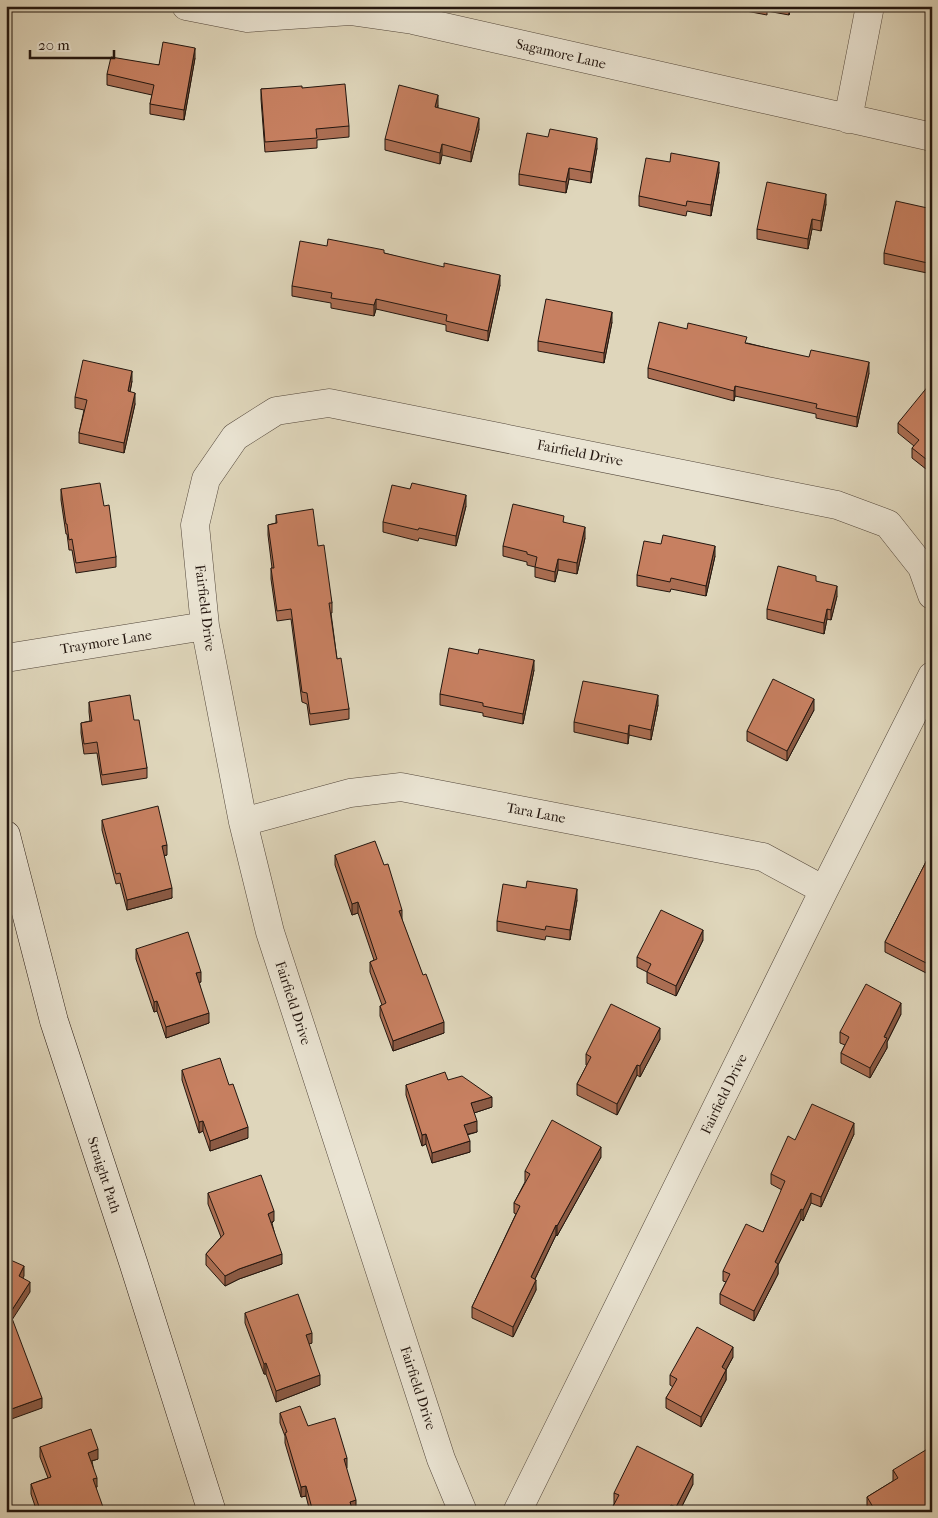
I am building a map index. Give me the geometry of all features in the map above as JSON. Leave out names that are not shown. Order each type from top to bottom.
[{"type":"street","name":"Sagamore Lane","points":[[186,6],[247,18],[350,11],[414,13],[848,120],[932,137]]},
{"type":"street","points":[[848,120],[870,6]]},
{"type":"street","name":"Fairfield Drive","points":[[463,1512],[441,1459],[270,932],[243,822],[205,626],[195,525],[206,479],[235,436],[276,411],[329,403],[837,505],[888,524],[922,567],[932,595]]},
{"type":"street","name":"Traymore Lane","points":[[6,658],[205,626]]},
{"type":"street","name":"Fairfield Drive","points":[[518,1512],[824,890],[932,676]]},
{"type":"street","name":"Tara Lane","points":[[243,822],[350,793],[401,787],[763,857],[824,890]]},
{"type":"street","name":"Straight Path","points":[[6,835],[54,1021],[212,1512]]},
{"type":"building","points":[[163,42],[195,48],[184,110],[150,104],[154,85],[107,74],[111,57],[159,65]]},
{"type":"building","points":[[345,84],[349,126],[316,129],[317,138],[265,142],[261,89]]},
{"type":"building","points":[[399,85],[438,95],[435,107],[479,118],[471,152],[442,144],[440,153],[385,139]]},
{"type":"building","points":[[550,129],[597,138],[591,172],[569,168],[566,182],[519,174],[527,133],[548,137]]},
{"type":"building","points":[[671,153],[719,162],[711,205],[687,201],[686,206],[639,196],[646,158],[670,162]]},
{"type":"building","points":[[767,182],[826,194],[821,221],[812,219],[808,239],[757,229]]},
{"type":"building","points":[[896,201],[932,209],[932,264],[884,253]]},
{"type":"building","points":[[328,239],[384,250],[384,253],[444,267],[444,263],[500,275],[488,331],[446,321],[447,315],[376,299],[374,305],[331,298],[332,293],[292,286],[300,241],[327,246]]},
{"type":"building","points":[[546,299],[612,312],[604,353],[538,341]]},
{"type":"building","points":[[659,322],[687,329],[688,323],[747,337],[745,343],[809,357],[811,350],[869,362],[857,417],[816,408],[817,404],[735,386],[734,391],[648,368]]},
{"type":"building","points":[[83,360],[132,371],[128,391],[135,393],[124,443],[79,433],[87,400],[75,397]]},
{"type":"building","points":[[929,385],[932,387],[931,463],[912,448],[919,440],[898,423]]},
{"type":"building","points":[[100,483],[104,506],[109,505],[116,557],[76,563],[72,539],[69,540],[61,489]]},
{"type":"building","points":[[412,483],[466,495],[456,536],[383,522],[392,485],[410,489]]},
{"type":"building","points":[[513,504],[564,516],[563,522],[585,527],[577,563],[558,559],[555,572],[535,567],[537,557],[527,554],[527,552],[503,546]]},
{"type":"building","points":[[313,509],[318,546],[324,545],[332,603],[329,603],[337,659],[341,658],[349,709],[310,714],[307,693],[302,692],[291,609],[277,611],[268,525],[277,523],[276,515]]},
{"type":"building","points":[[663,535],[715,546],[706,586],[671,578],[670,582],[637,575],[644,541],[661,544]]},
{"type":"building","points":[[778,566],[816,576],[816,581],[837,586],[831,610],[827,609],[824,623],[767,609]]},
{"type":"building","points":[[449,648],[478,654],[479,649],[534,660],[523,714],[483,706],[483,703],[440,694]]},
{"type":"building","points":[[773,679],[814,699],[787,751],[747,731]]},
{"type":"building","points":[[583,681],[658,695],[651,730],[629,725],[628,734],[574,722]]},
{"type":"building","points":[[130,695],[134,720],[139,720],[147,768],[102,775],[97,742],[84,744],[81,723],[92,721],[89,702]]},
{"type":"building","points":[[158,806],[167,845],[162,846],[172,888],[127,900],[120,873],[116,874],[102,820]]},
{"type":"building","points":[[375,841],[384,865],[388,864],[402,910],[399,911],[423,975],[426,974],[444,1022],[393,1041],[380,1006],[386,1003],[370,962],[377,959],[358,902],[352,904],[335,855]]},
{"type":"building","points":[[932,850],[932,966],[885,942]]},
{"type":"building","points":[[527,881],[577,889],[570,930],[546,926],[545,930],[497,921],[503,884],[526,888]]},
{"type":"building","points":[[661,910],[703,930],[676,986],[647,972],[651,964],[637,957]]},
{"type":"building","points":[[188,932],[201,972],[196,973],[209,1013],[166,1027],[157,1001],[154,1002],[136,949]]},
{"type":"building","points":[[866,984],[901,1003],[884,1037],[887,1038],[870,1068],[841,1053],[849,1037],[840,1032]]},
{"type":"building","points":[[611,1004],[660,1028],[640,1066],[637,1065],[617,1104],[577,1084],[591,1057],[586,1054]]},
{"type":"building","points":[[220,1058],[229,1085],[233,1084],[248,1127],[210,1141],[203,1121],[199,1122],[182,1070]]},
{"type":"building","points":[[445,1072],[448,1080],[462,1076],[492,1097],[471,1103],[477,1121],[464,1125],[470,1141],[432,1153],[426,1134],[422,1135],[406,1085]]},
{"type":"building","points":[[812,1104],[854,1123],[821,1197],[811,1193],[803,1210],[801,1209],[775,1262],[778,1264],[754,1311],[720,1294],[730,1274],[723,1271],[746,1224],[763,1232],[785,1181],[771,1174],[788,1136],[795,1140]]},
{"type":"building","points":[[552,1120],[601,1147],[556,1225],[531,1277],[536,1280],[513,1327],[472,1307],[520,1206],[514,1203],[530,1174],[525,1171]]},
{"type":"building","points":[[261,1175],[274,1211],[268,1214],[282,1254],[225,1276],[206,1254],[224,1234],[208,1193]]},
{"type":"building","points":[[6,1258],[24,1266],[19,1276],[30,1282],[10,1313],[42,1398],[6,1411]]},
{"type":"building","points":[[298,1294],[312,1333],[306,1335],[320,1375],[276,1391],[245,1313]]},
{"type":"building","points":[[697,1327],[733,1347],[722,1367],[726,1370],[701,1417],[666,1398],[677,1379],[670,1375]]},
{"type":"building","points":[[300,1406],[308,1426],[335,1418],[347,1458],[344,1459],[356,1500],[350,1502],[353,1512],[313,1512],[306,1486],[301,1487],[285,1433],[287,1432],[280,1413]]},
{"type":"building","points":[[91,1429],[98,1449],[88,1453],[97,1478],[93,1479],[103,1507],[89,1512],[41,1512],[31,1484],[51,1477],[40,1447]]},
{"type":"building","points":[[637,1446],[693,1474],[676,1507],[671,1505],[668,1512],[610,1512],[619,1495],[614,1493]]},
{"type":"building","points":[[929,1448],[932,1452],[932,1512],[876,1512],[867,1497],[898,1478],[893,1470]]}]
